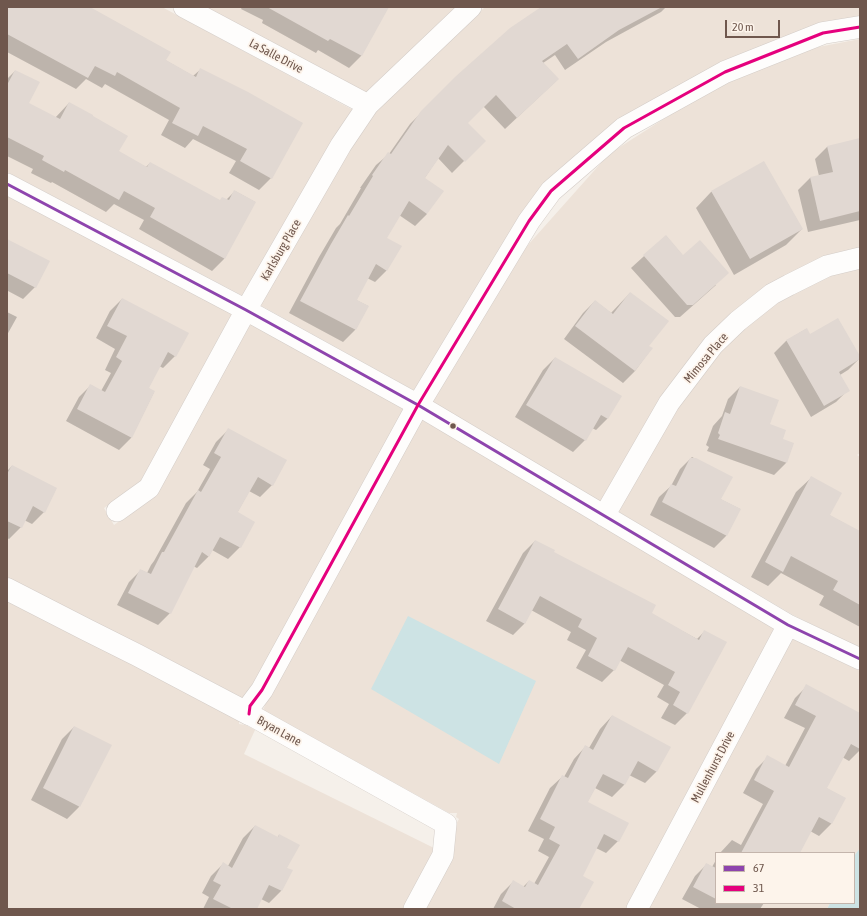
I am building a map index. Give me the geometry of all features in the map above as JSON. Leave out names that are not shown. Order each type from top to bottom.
[{"type":"street","name":"La Salle Drive","points":[[184,7],[368,105]]},
{"type":"street","name":"Karlsburg Place","points":[[117,511],[148,488],[246,310],[341,145],[368,105],[471,7]]},
{"type":"street","points":[[249,714],[250,706],[262,690],[418,405],[529,221],[551,191],[624,128],[725,72],[822,33],[860,28]]},
{"type":"street","points":[[7,184],[246,310],[418,405],[788,625],[860,660]]},
{"type":"street","name":"Mimosa Place","points":[[604,516],[669,403],[713,345],[772,294],[827,266],[860,258]]},
{"type":"street","name":"Bryan Lane","points":[[7,589],[137,654],[249,714],[446,824],[443,855],[414,909]]},
{"type":"street","name":"Mullenhurst Drive","points":[[637,909],[788,625]]},
{"type":"shaded area","points":[[7,7],[162,7],[353,110],[243,296],[7,172]]},
{"type":"shaded area","points":[[206,7],[457,7],[367,93]]},
{"type":"shaded area","points":[[485,7],[860,7],[860,17],[822,23],[546,183],[415,391],[260,305],[349,150],[375,111]]},
{"type":"shaded area","points":[[860,39],[860,248],[825,256],[768,285],[601,502],[431,401],[519,255],[609,154],[687,104],[728,82],[813,48]]},
{"type":"shaded area","points":[[7,196],[233,314],[142,481],[104,508],[114,525],[153,496],[249,323],[405,409],[254,685],[244,699],[142,645],[91,621],[7,577]]},
{"type":"shaded area","points":[[860,268],[860,453],[857,455],[860,457],[860,648],[793,615],[617,511],[677,409],[720,352],[743,329],[777,303],[829,276]]},
{"type":"shaded area","points":[[421,419],[775,629],[626,909],[425,909],[455,826],[459,819],[456,817],[457,813],[449,813],[263,710],[272,690]]},
{"type":"shaded area","points":[[7,601],[133,664],[239,721],[239,724],[246,725],[255,730],[244,754],[434,848],[434,853],[404,909],[7,909]]},
{"type":"shaded area","points":[[408,616],[536,681],[499,764],[371,689]]},
{"type":"shaded area","points":[[792,638],[860,671],[860,848],[855,855],[855,852],[715,852],[715,904],[830,904],[827,909],[648,909]]},
{"type":"shaded area","points":[[860,848],[860,909],[827,909],[830,904],[855,904],[855,855]]},
{"type":"building","points":[[7,7],[90,7],[171,52],[166,60],[196,77],[200,68],[248,92],[303,123],[272,179],[240,161],[247,149],[203,126],[198,136],[172,123],[180,108],[117,72],[115,76],[95,66],[88,78],[7,34]]},
{"type":"building","points":[[267,7],[389,7],[362,56],[330,39],[328,41]]},
{"type":"building","points":[[541,7],[662,7],[619,30],[578,59],[567,44],[542,61],[559,79],[517,118],[496,95],[468,123],[486,141],[465,162],[448,145],[425,178],[444,191],[427,214],[409,201],[387,238],[402,246],[387,271],[376,264],[357,300],[369,306],[356,330],[300,301],[331,244],[373,176],[372,175],[388,152],[391,154],[421,111],[455,77],[510,28]]},
{"type":"building","points":[[15,70],[40,82],[29,103],[60,119],[69,102],[128,136],[119,151],[147,167],[150,162],[220,200],[222,197],[229,200],[234,190],[256,202],[225,259],[150,217],[155,208],[124,191],[119,200],[65,170],[64,172],[42,160],[44,156],[7,137],[7,85]]},
{"type":"building","points":[[860,138],[860,211],[820,221],[810,177],[833,172],[827,146]]},
{"type":"building","points":[[764,161],[803,229],[750,259],[711,191]]},
{"type":"building","points":[[666,235],[683,255],[700,240],[729,273],[693,305],[687,305],[643,255]]},
{"type":"building","points":[[7,239],[50,261],[36,288],[7,273]]},
{"type":"building","points":[[630,292],[669,321],[649,346],[653,348],[635,371],[575,326],[595,300],[613,314]]},
{"type":"building","points":[[122,298],[189,333],[176,357],[168,352],[149,388],[155,391],[132,438],[77,409],[90,384],[105,392],[122,361],[116,357],[127,336],[107,326]]},
{"type":"building","points":[[838,318],[860,356],[860,359],[839,372],[850,391],[824,406],[786,340],[807,328],[810,334]]},
{"type":"building","points":[[555,357],[622,396],[608,419],[601,415],[586,441],[526,405]]},
{"type":"building","points":[[740,386],[779,400],[770,424],[786,430],[783,439],[794,443],[787,463],[718,439],[720,435],[718,433],[725,412],[730,414]]},
{"type":"building","points":[[228,428],[287,460],[273,486],[258,477],[238,512],[255,522],[241,548],[220,537],[209,557],[202,552],[171,614],[128,593],[140,569],[151,574],[198,490],[201,492],[221,457],[214,453]]},
{"type":"building","points":[[690,458],[696,458],[733,477],[721,499],[741,509],[727,536],[662,502],[671,484],[676,486]]},
{"type":"building","points":[[12,465],[57,488],[45,513],[33,506],[22,528],[7,521],[7,474]]},
{"type":"building","points":[[811,476],[842,493],[830,515],[860,531],[860,605],[833,590],[838,581],[791,556],[783,572],[765,562]]},
{"type":"building","points":[[535,540],[555,550],[554,552],[656,605],[652,613],[699,640],[704,630],[727,642],[688,714],[673,705],[680,692],[668,685],[675,672],[628,647],[615,671],[588,656],[597,638],[578,627],[582,619],[540,596],[525,624],[498,609]]},
{"type":"building","points":[[806,684],[860,713],[860,749],[851,744],[827,788],[846,798],[832,824],[819,817],[801,852],[742,852],[774,791],[754,780],[767,755],[789,767],[816,716],[795,705]]},
{"type":"building","points":[[612,715],[671,747],[657,772],[638,761],[625,785],[603,774],[588,802],[629,823],[619,842],[604,834],[583,876],[594,882],[579,909],[516,909],[502,901],[513,880],[525,887],[529,880],[538,885],[560,845],[549,839],[555,827],[540,819],[562,775],[568,778],[585,745],[593,750]]},
{"type":"building","points":[[74,726],[112,745],[80,807],[43,788]]},
{"type":"building","points":[[255,825],[278,837],[279,834],[300,845],[287,868],[293,870],[282,891],[269,885],[257,909],[233,909],[213,899],[221,885],[213,881],[223,862],[232,868]]},
{"type":"building","points":[[706,863],[715,868],[715,898],[693,887]]},
{"type":"transit line","name":"31","points":[[249,714],[250,706],[262,690],[418,405],[529,221],[551,191],[624,128],[725,72],[823,33],[860,27]]},
{"type":"transit line","name":"67","points":[[7,184],[246,310],[418,405],[788,625],[860,659]]}]
